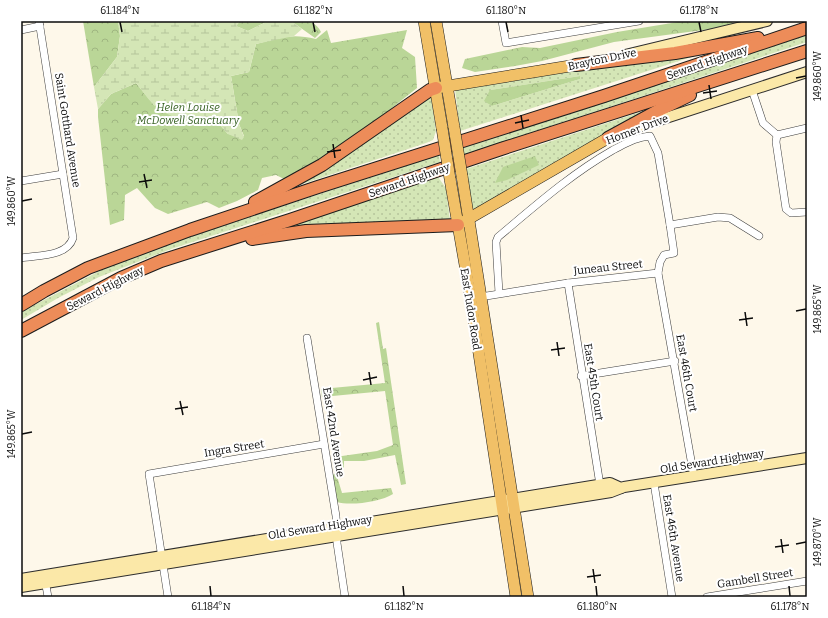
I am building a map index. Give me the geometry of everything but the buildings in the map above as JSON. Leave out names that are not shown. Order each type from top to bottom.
[{"type":"highway","points":[[576,65],[676,53],[804,28]]},
{"type":"highway","name":"Seward Highway","points":[[21,305],[88,268],[190,230],[687,69],[804,28]]},
{"type":"highway","name":"Seward Highway","points":[[21,331],[121,278],[161,261],[290,220],[500,149],[807,51]]},
{"type":"highway","points":[[608,138],[663,108],[738,73]]},
{"type":"highway","points":[[190,230],[260,199],[322,165],[430,90],[442,87]]},
{"type":"highway","points":[[161,261],[260,237],[306,230],[458,225]]},
{"type":"main road","name":"East Tudor Road","points":[[424,21],[454,127],[469,218],[507,504],[516,597]]},
{"type":"main road","name":"East Tudor Road","points":[[436,21],[442,87],[442,128],[450,179],[507,504],[528,597]]},
{"type":"main road","name":"Brayton Drive","points":[[442,87],[576,65],[620,56],[739,24],[767,21]]},
{"type":"main road","name":"Homer Drive","points":[[458,225],[608,138],[653,121],[807,72]]},
{"type":"main road","name":"Old Seward Highway","points":[[507,504],[612,492],[621,488],[807,458]]},
{"type":"main road","name":"Old Seward Highway","points":[[21,587],[45,579],[336,533],[507,504],[610,483],[621,488]]},
{"type":"main road","name":"Old Seward Highway","points":[[21,579],[45,579]]},
{"type":"street","points":[[502,21],[506,43],[600,24],[639,21]]},
{"type":"street","points":[[21,30],[39,23]]},
{"type":"street","name":"Saint Gotthard Avenue","points":[[21,258],[65,250],[72,243],[73,232],[39,23]]},
{"type":"street","points":[[752,90],[763,123],[777,135],[786,209],[791,213],[807,212]]},
{"type":"street","points":[[777,135],[807,128]]},
{"type":"street","name":"Homer Drive","points":[[499,294],[496,242],[498,237],[557,187],[597,159],[637,138],[650,136],[654,142],[658,153],[670,224]]},
{"type":"street","points":[[21,181],[63,174]]},
{"type":"street","points":[[670,224],[718,217],[730,218],[759,236]]},
{"type":"street","name":"Juneau Street","points":[[480,297],[568,283],[658,273],[660,262],[664,255],[674,253],[670,224]]},
{"type":"street","name":"East 46th Court","points":[[658,273],[675,361],[694,477]]},
{"type":"street","name":"East 45th Court","points":[[568,283],[581,376],[600,485]]},
{"type":"street","name":"East 42nd Avenue","points":[[307,338],[336,516],[336,533],[345,597]]},
{"type":"street","points":[[581,376],[675,361]]},
{"type":"street","name":"Ingra Street","points":[[162,560],[149,474],[324,444]]},
{"type":"street","name":"East 46th Avenue","points":[[654,483],[672,597]]},
{"type":"street","points":[[162,560],[168,597]]},
{"type":"street","points":[[45,579],[48,597]]},
{"type":"street","name":"Gambell Street","points":[[707,597],[807,581]]},
{"type":"green space","points":[[83,21],[118,21],[120,36],[117,57],[94,87]]},
{"type":"green space","name":"Helen Louise McDowell Sanctuary","points":[[118,21],[240,21],[236,26],[248,31],[268,21],[291,21],[302,29],[294,36],[256,44],[249,72],[231,76],[239,124],[244,137],[242,140],[228,134],[218,123],[184,120],[160,110],[153,104],[136,83],[111,94],[98,109],[94,87],[117,57],[120,36]]},
{"type":"green space","points":[[240,21],[268,21],[248,31],[236,26]]},
{"type":"green space","points":[[291,21],[305,21],[312,23],[319,28],[321,32],[315,38]]},
{"type":"green space","points":[[684,21],[732,21],[733,26],[614,42],[542,61],[515,66],[475,72],[462,68],[465,59],[522,47],[540,48],[617,32]]},
{"type":"green space","points":[[327,30],[331,43],[407,30],[402,48],[415,57],[417,88],[325,161],[286,180],[276,175],[262,178],[258,190],[219,208],[207,202],[168,214],[155,208],[137,188],[125,195],[124,220],[110,225],[98,109],[111,94],[136,83],[154,105],[191,122],[218,123],[228,134],[244,136],[239,124],[231,76],[249,72],[256,44],[292,36],[316,39]]},
{"type":"green space","points":[[807,35],[807,42],[463,155],[462,148]]},
{"type":"green space","points":[[703,51],[704,53],[460,131],[455,89]],"holes":[[[580,76],[580,79],[492,106],[490,90]]]},
{"type":"green space","points":[[580,76],[580,79],[492,106],[484,101],[490,90]]},
{"type":"green space","points":[[431,96],[436,131],[433,140],[290,188],[365,143],[425,98]]},
{"type":"green space","points":[[659,106],[478,208],[472,209],[466,169]]},
{"type":"green space","points":[[439,155],[440,162],[171,249],[99,277],[58,298],[21,320],[21,312],[109,266],[164,245]]},
{"type":"green space","points":[[535,156],[539,165],[507,180],[495,183],[503,167]]},
{"type":"green space","points":[[438,177],[446,188],[450,221],[282,229]]},
{"type":"green space","points":[[379,322],[383,349],[386,348],[406,484],[401,485],[395,455],[364,461],[344,461],[344,468],[336,465],[335,457],[377,451],[393,445],[385,391],[322,397],[321,389],[385,383],[376,323]]},
{"type":"green space","points":[[336,473],[342,493],[391,488],[393,494],[373,501],[350,504],[337,502],[331,476]]}]
